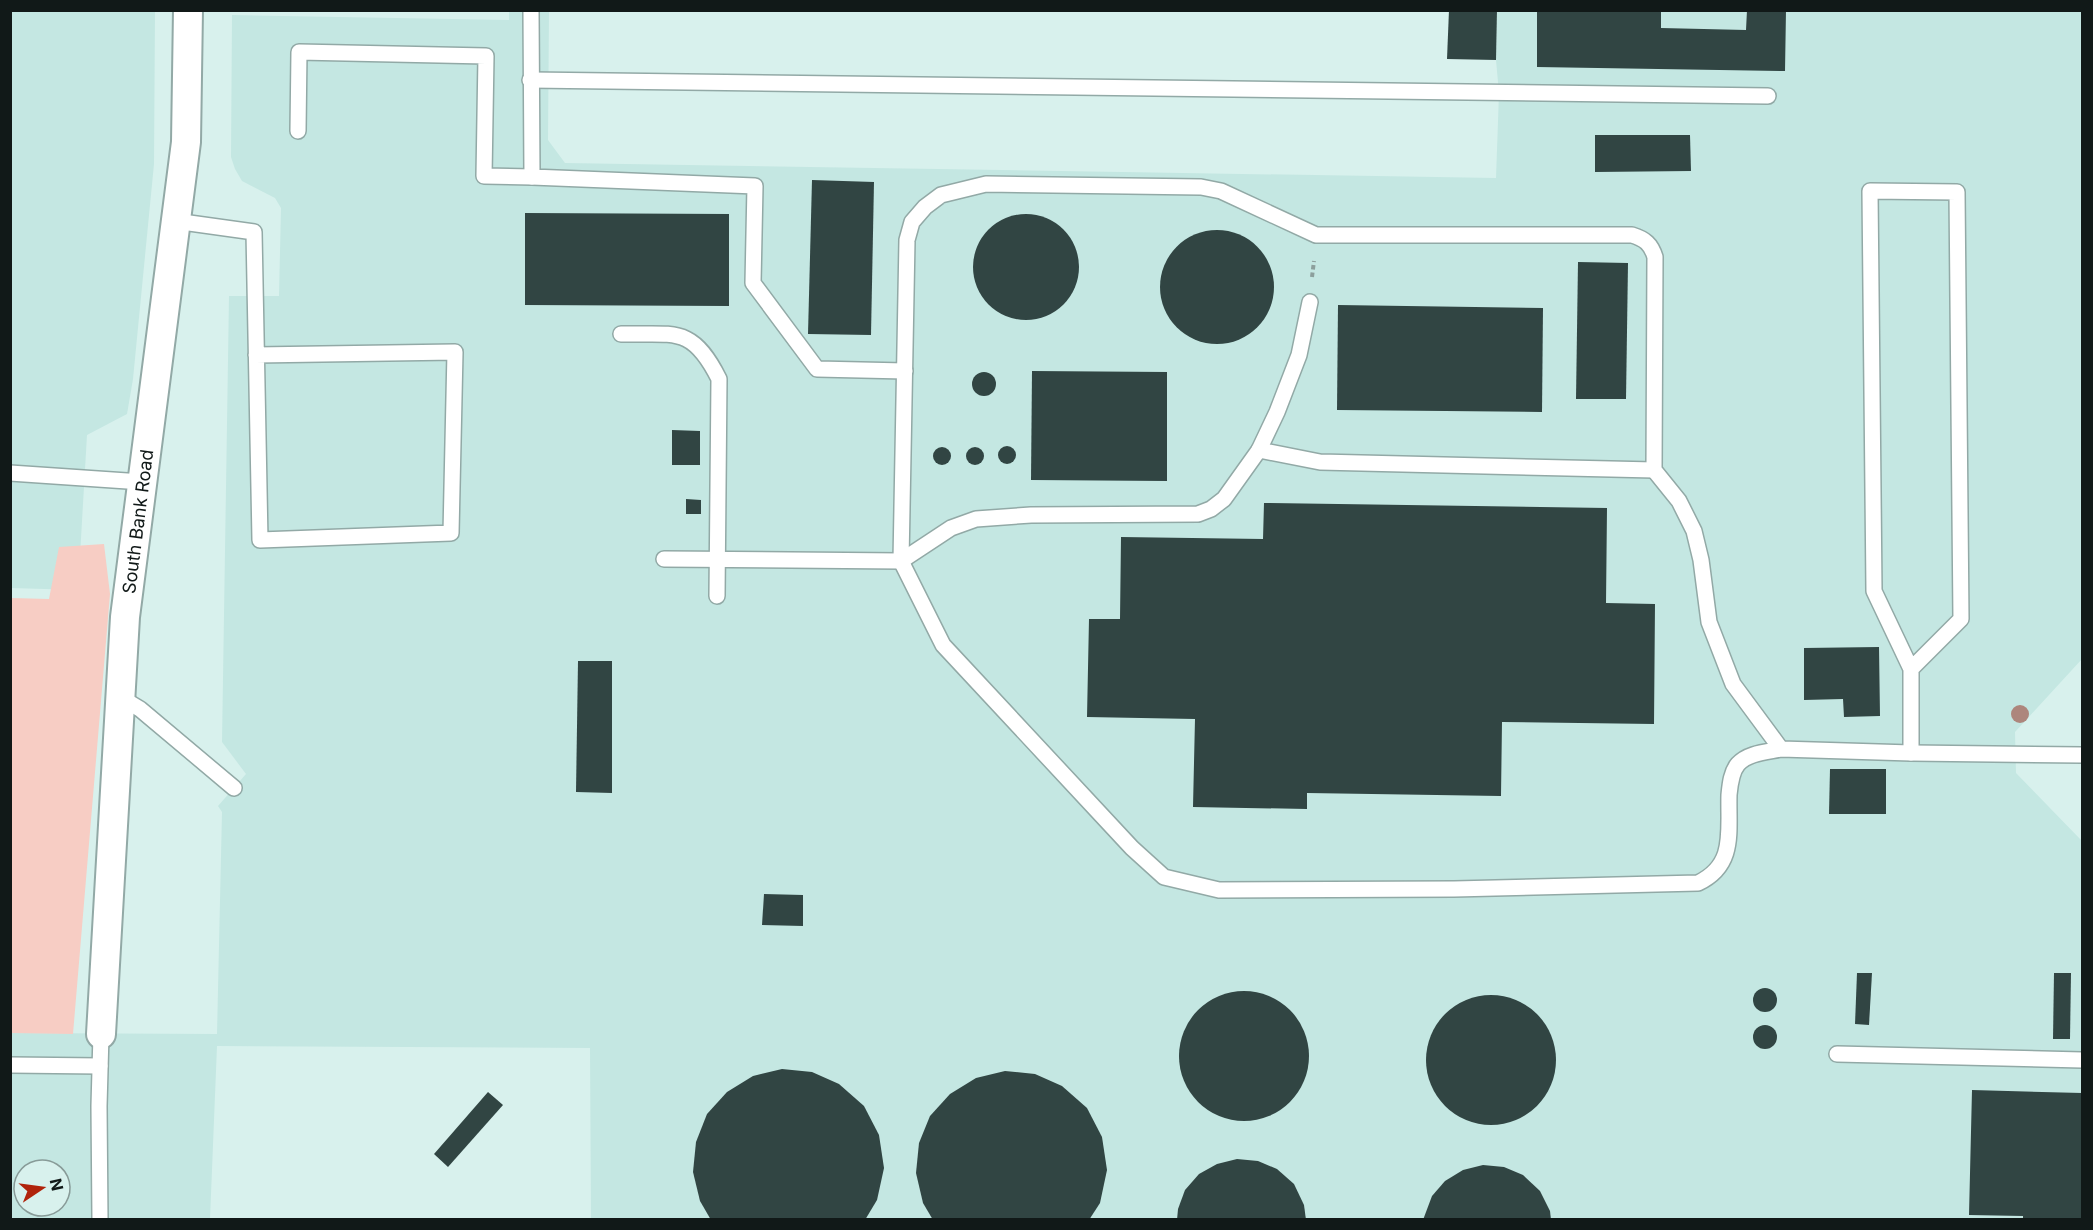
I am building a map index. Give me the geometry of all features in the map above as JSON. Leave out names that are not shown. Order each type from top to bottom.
[{"type":"street","name":"South Bank Road","points":[[100,1034],[125,617],[186,142],[188,10]]},
{"type":"lane","points":[[531,10],[532,177]]},
{"type":"lane","points":[[298,131],[299,52],[486,56],[484,176],[755,186],[753,282],[817,369],[905,371]]},
{"type":"lane","points":[[530,80],[1768,96]]},
{"type":"lane","points":[[1781,749],[1733,684],[1709,622],[1701,560],[1694,531],[1679,501],[1654,470],[1655,257],[1652,246],[1642,238],[1632,236],[1316,235],[1221,191],[1201,187],[986,184],[941,195],[925,207],[912,222],[908,240],[901,561],[943,645],[1132,848],[1164,877],[1219,890],[1454,889],[1698,884],[1712,877],[1724,863],[1730,782],[1737,765],[1747,758],[1781,749],[2082,755]]},
{"type":"lane","points":[[1911,669],[1961,618],[1957,192],[1870,191],[1874,591],[1911,669],[1911,753]]},
{"type":"lane","points":[[175,220],[254,232],[256,355],[260,540],[451,533],[455,352],[256,355]]},
{"type":"lane","points":[[664,559],[901,561],[951,528],[976,519],[1031,515],[1198,514],[1211,509],[1224,499],[1259,450],[1299,356],[1310,302]]},
{"type":"lane","points":[[621,334],[679,335],[696,344],[708,356],[719,379],[717,596]]},
{"type":"lane","points":[[1259,450],[1320,462],[1654,470]]},
{"type":"lane","points":[[10,473],[142,482]]},
{"type":"lane","points":[[120,697],[140,709],[234,788]]},
{"type":"lane","points":[[100,1034],[100,1220]]},
{"type":"lane","points":[[1837,1054],[2082,1060]]},
{"type":"lane","points":[[10,1065],[100,1066]]},
{"type":"path","points":[[1310,302],[1316,235]]},
{"type":"shaded area","points":[[11,11],[155,11],[154,164],[133,379],[127,414],[87,435],[78,590],[11,588]]},
{"type":"shaded area","points":[[509,11],[549,11],[548,140],[565,163],[1496,178],[1499,93],[1496,60],[1497,11],[2082,11],[2082,659],[2015,732],[2016,773],[2082,841],[2082,1219],[591,1219],[590,1048],[217,1046],[210,1219],[11,1220],[11,1033],[217,1034],[222,812],[218,806],[246,774],[222,742],[229,296],[279,296],[281,208],[275,198],[242,181],[231,157],[232,15],[509,20]]},
{"type":"shaded area","points":[[104,544],[110,594],[73,1034],[11,1033],[11,598],[49,599],[59,547]]},
{"type":"building","points":[[1449,10],[1497,10],[1496,60],[1447,59]]},
{"type":"building","points":[[1537,10],[1661,10],[1661,28],[1746,30],[1747,10],[1786,10],[1785,71],[1537,67]]},
{"type":"building","points":[[1595,135],[1690,135],[1691,171],[1595,172]]},
{"type":"building","points":[[812,180],[874,182],[871,335],[808,334]]},
{"type":"building","points":[[525,213],[729,214],[729,306],[525,305]]},
{"type":"building","points":[[1026,214],[1046,218],[1064,229],[1075,247],[1079,267],[1075,287],[1064,305],[1046,316],[1026,320],[1006,316],[988,305],[977,287],[973,267],[977,247],[988,229],[1006,218]]},
{"type":"building","points":[[1217,230],[1239,234],[1249,239],[1265,255],[1270,265],[1274,287],[1270,309],[1265,319],[1249,335],[1239,340],[1217,344],[1195,340],[1185,335],[1169,319],[1164,309],[1160,287],[1164,265],[1169,255],[1185,239],[1195,234]]},
{"type":"building","points":[[1578,262],[1628,263],[1626,399],[1576,399]]},
{"type":"building","points":[[1338,305],[1543,308],[1542,412],[1337,410]]},
{"type":"building","points":[[1032,371],[1167,372],[1167,481],[1031,480]]},
{"type":"building","points":[[984,372],[989,373],[995,379],[995,389],[989,395],[984,396],[979,395],[973,389],[972,384],[973,379],[979,373]]},
{"type":"building","points":[[672,430],[700,431],[700,465],[672,465]]},
{"type":"building","points":[[1003,446],[1011,446],[1016,451],[1014,462],[1003,464],[998,459],[998,451]]},
{"type":"building","points":[[938,447],[946,447],[951,452],[949,463],[938,465],[933,460],[933,452]]},
{"type":"building","points":[[971,447],[979,447],[984,452],[982,463],[971,465],[966,460],[966,452]]},
{"type":"building","points":[[686,499],[701,500],[701,514],[686,514]]},
{"type":"building","points":[[1264,503],[1607,508],[1606,603],[1655,604],[1654,724],[1502,722],[1501,796],[1307,793],[1307,809],[1193,807],[1195,719],[1087,717],[1089,619],[1120,619],[1121,537],[1263,539]]},
{"type":"building","points":[[1879,647],[1880,716],[1844,717],[1843,699],[1804,700],[1804,648]]},
{"type":"building","points":[[578,661],[612,661],[612,793],[576,792]]},
{"type":"building","points":[[1830,769],[1886,769],[1886,814],[1829,814]]},
{"type":"building","points":[[764,894],[803,895],[803,926],[762,925]]},
{"type":"building","points":[[1857,973],[1872,973],[1869,1025],[1855,1024]]},
{"type":"building","points":[[2054,973],[2071,973],[2070,1039],[2053,1039]]},
{"type":"building","points":[[1765,988],[1774,991],[1777,1000],[1774,1009],[1765,1012],[1756,1009],[1753,1000],[1756,991]]},
{"type":"building","points":[[1244,991],[1269,996],[1290,1010],[1304,1031],[1309,1056],[1304,1081],[1290,1102],[1269,1116],[1244,1121],[1219,1116],[1198,1102],[1184,1081],[1179,1056],[1184,1031],[1198,1010],[1219,996]]},
{"type":"building","points":[[1491,995],[1516,1000],[1537,1014],[1551,1035],[1556,1060],[1551,1085],[1537,1106],[1516,1120],[1491,1125],[1466,1120],[1445,1106],[1431,1085],[1426,1060],[1431,1035],[1445,1014],[1466,1000]]},
{"type":"building","points":[[1765,1025],[1774,1028],[1777,1037],[1774,1046],[1765,1049],[1756,1046],[1753,1037],[1756,1028]]},
{"type":"building","points":[[782,1069],[812,1072],[839,1084],[864,1106],[879,1135],[884,1168],[877,1200],[865,1220],[711,1220],[700,1201],[693,1172],[696,1142],[707,1114],[727,1092],[753,1076]]},
{"type":"building","points":[[1005,1071],[1035,1074],[1062,1086],[1087,1108],[1102,1137],[1107,1170],[1100,1203],[1089,1220],[933,1220],[923,1203],[916,1173],[919,1143],[930,1116],[950,1094],[976,1078]]},
{"type":"building","points":[[1972,1090],[2082,1093],[2081,1220],[2023,1220],[2023,1216],[1969,1215]]},
{"type":"building","points":[[488,1092],[503,1105],[448,1167],[434,1154]]},
{"type":"building","points":[[1237,1159],[1258,1161],[1277,1169],[1294,1184],[1304,1205],[1306,1220],[1177,1220],[1178,1209],[1185,1190],[1199,1174],[1217,1164]]},
{"type":"building","points":[[1483,1165],[1504,1167],[1523,1175],[1540,1191],[1550,1211],[1551,1220],[1423,1220],[1432,1196],[1445,1181],[1463,1170]]}]
